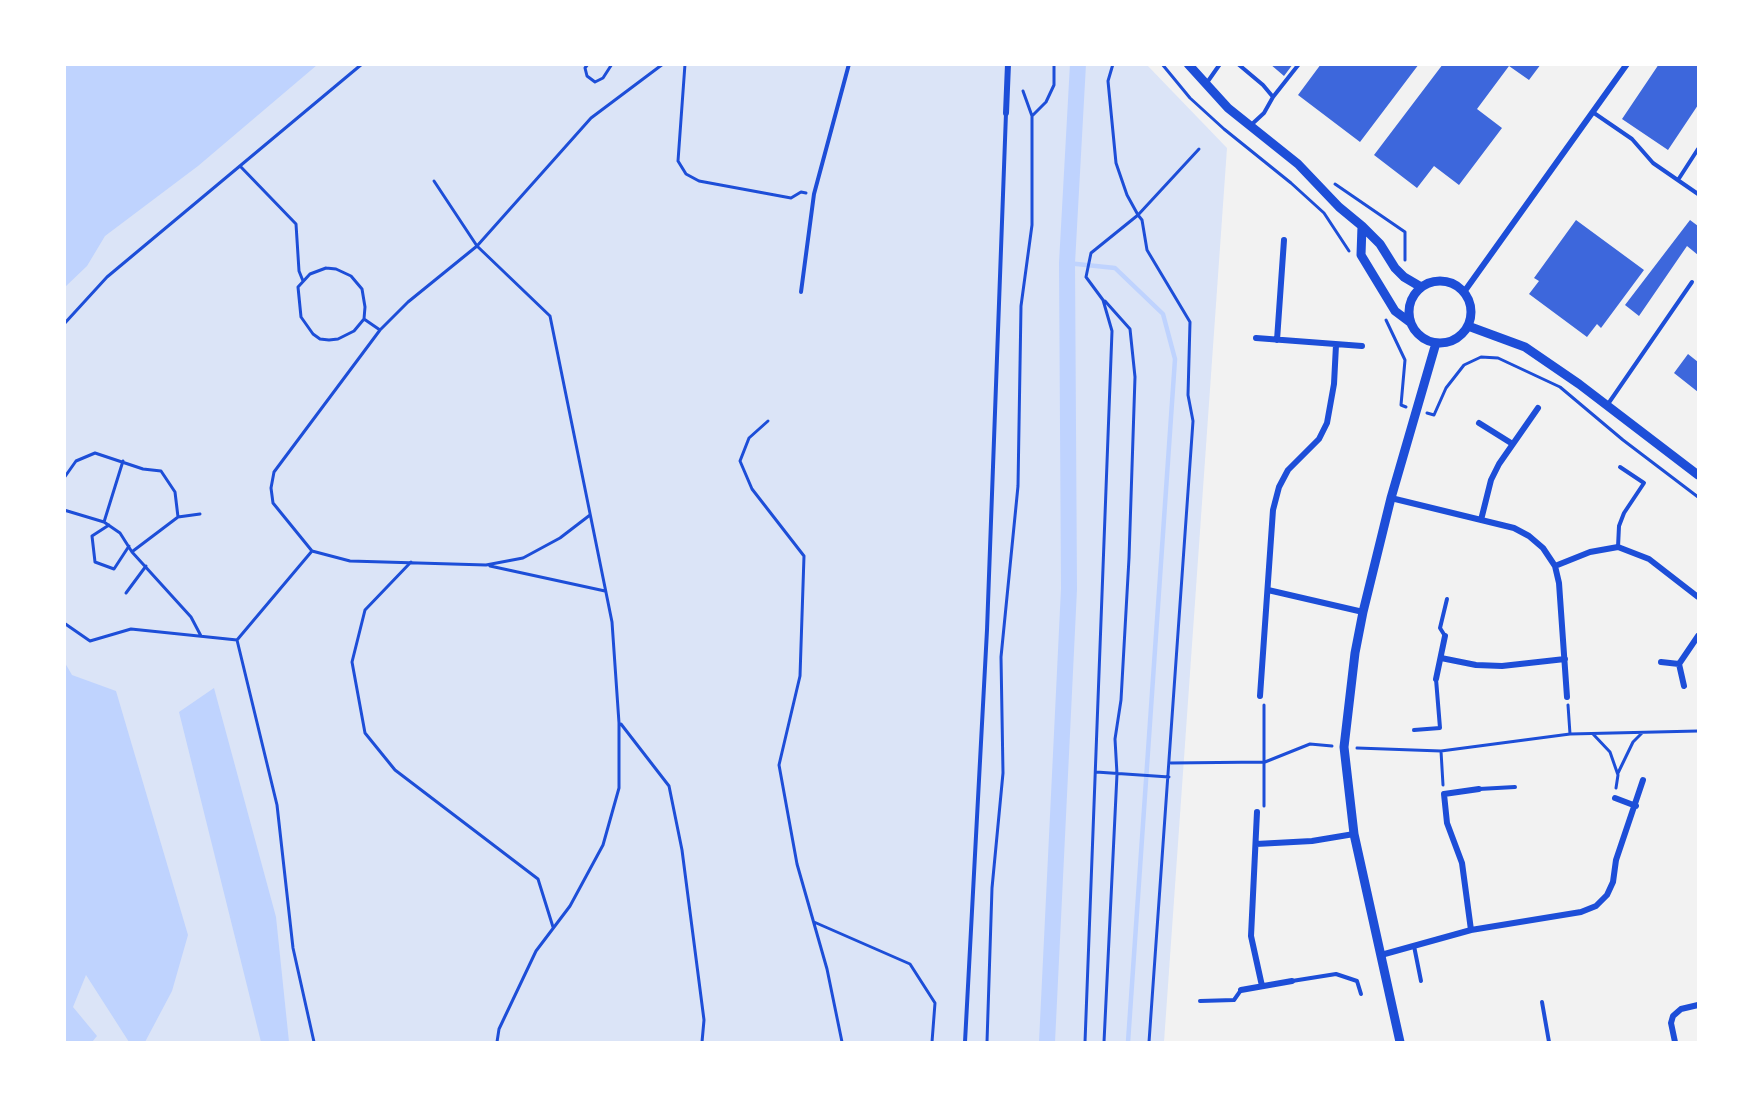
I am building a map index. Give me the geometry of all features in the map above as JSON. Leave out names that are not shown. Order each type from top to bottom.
[{"type":"street","points":[[1006,113],[1008,64]]},
{"type":"street","points":[[1188,64],[1205,84],[1250,126],[1298,164],[1339,207],[1362,226],[1380,244],[1395,268],[1421,287]]},
{"type":"street","points":[[1464,292],[1627,64]]},
{"type":"street","points":[[1362,226],[1361,255],[1395,311],[1411,323],[1425,339],[1436,343],[1457,338],[1471,319],[1470,304],[1464,292],[1446,282],[1437,281],[1421,287],[1410,303],[1411,323]]},
{"type":"street","points":[[1277,340],[1284,240]]},
{"type":"street","points":[[1468,326],[1525,347],[1608,405],[1698,475]]},
{"type":"street","points":[[1256,338],[1362,346]]},
{"type":"street","points":[[1400,1042],[1354,834],[1344,747],[1355,653],[1363,612],[1391,498],[1436,343]]},
{"type":"street","points":[[1260,696],[1273,510],[1279,487],[1288,470],[1319,439],[1327,423],[1334,384],[1336,345]]},
{"type":"street","points":[[1481,520],[1491,480],[1511,443],[1538,408]]},
{"type":"street","points":[[1479,423],[1511,443]]},
{"type":"street","points":[[1391,498],[1514,528],[1544,548],[1556,566],[1559,584],[1567,697]]},
{"type":"street","points":[[1556,566],[1590,552],[1618,547],[1649,559],[1698,597]]},
{"type":"street","points":[[1268,590],[1363,612]]},
{"type":"street","points":[[1436,679],[1445,636]]},
{"type":"street","points":[[1678,664],[1698,636]]},
{"type":"street","points":[[1441,658],[1476,665],[1502,666],[1564,659]]},
{"type":"street","points":[[1660,662],[1678,664]]},
{"type":"street","points":[[1678,664],[1684,686]]},
{"type":"street","points":[[1381,955],[1471,930],[1581,912],[1596,906],[1607,895],[1613,882],[1616,860],[1643,780]]},
{"type":"street","points":[[1471,930],[1462,863],[1447,823],[1444,794],[1479,789]]},
{"type":"street","points":[[1615,798],[1636,806]]},
{"type":"street","points":[[1257,812],[1251,936],[1262,986]]},
{"type":"street","points":[[1256,844],[1312,841],[1354,834]]},
{"type":"street","points":[[1241,990],[1292,981]]},
{"type":"street","points":[[1675,1042],[1671,1023],[1673,1016],[1681,1009],[1698,1005]]},
{"type":"lane","points":[[801,292],[814,194],[849,64]]},
{"type":"lane","points":[[1205,84],[1220,64]]},
{"type":"lane","points":[[1238,64],[1263,85],[1273,97]]},
{"type":"lane","points":[[1250,126],[1264,113],[1273,97],[1299,64]]},
{"type":"lane","points":[[965,1042],[987,630],[1006,113]]},
{"type":"lane","points":[[1594,113],[1632,139],[1653,164],[1698,194]]},
{"type":"lane","points":[[1677,180],[1698,149]]},
{"type":"lane","points":[[1608,405],[1692,282]]},
{"type":"lane","points":[[1618,547],[1619,526],[1624,513],[1644,483],[1620,467]]},
{"type":"lane","points":[[1445,636],[1440,628],[1447,599]]},
{"type":"lane","points":[[1414,730],[1440,728],[1436,679]]},
{"type":"lane","points":[[1479,789],[1515,787]]},
{"type":"lane","points":[[1414,946],[1421,981]]},
{"type":"lane","points":[[1292,981],[1336,974],[1357,981],[1361,994]]},
{"type":"lane","points":[[1200,1001],[1234,1000],[1241,990]]},
{"type":"lane","points":[[1542,1002],[1549,1042]]},
{"type":"path","points":[[64,324],[107,278],[362,64]]},
{"type":"path","points":[[588,64],[585,68],[586,76],[595,82],[603,78],[612,64]]},
{"type":"path","points":[[605,591],[486,565],[350,561],[312,551],[273,503],[271,488],[274,472],[380,330],[408,302],[477,246],[591,118],[663,64]]},
{"type":"path","points":[[685,64],[678,161],[686,174],[699,181],[791,198],[801,192],[814,194]]},
{"type":"path","points":[[1032,116],[1046,102],[1054,85],[1054,64]]},
{"type":"path","points":[[1113,64],[1108,81],[1116,163],[1127,195],[1142,220],[1148,250],[1190,322],[1188,395],[1193,421],[1192,458],[1181,570],[1171,763],[1149,1042]]},
{"type":"path","points":[[1162,64],[1198,106],[1324,213],[1353,257]]},
{"type":"path","points":[[987,1042],[986,1001],[992,888],[1004,772],[1001,657],[1018,486],[1021,306],[1032,225],[1032,116],[1023,91]]},
{"type":"path","points":[[1104,1042],[1117,774],[1115,739],[1121,700],[1129,558],[1135,377],[1130,329],[1103,300],[1086,277],[1091,253],[1138,215],[1199,149]]},
{"type":"path","points":[[240,166],[296,224],[299,271],[303,281]]},
{"type":"path","points":[[434,181],[477,246],[550,316],[612,622],[620,723],[619,788],[603,845],[570,906],[536,951],[500,1029],[497,1042]]},
{"type":"path","points":[[326,268],[336,269],[351,276],[365,298],[364,319],[347,336],[338,339],[320,339],[301,317],[298,287],[310,274],[326,268]]},
{"type":"path","points":[[1085,1042],[1112,332],[1103,300]]},
{"type":"path","points":[[1382,313],[1405,360],[1401,405]]},
{"type":"path","points":[[364,319],[380,330]]},
{"type":"path","points":[[1434,415],[1446,388],[1464,365],[1481,357],[1498,358],[1560,387],[1623,440],[1698,497]]},
{"type":"path","points":[[768,421],[749,438],[740,461],[752,489],[804,556],[800,676],[779,765],[797,864],[827,969],[842,1042]]},
{"type":"path","points":[[64,478],[76,461],[95,453],[143,469],[160,471],[174,492],[178,517]]},
{"type":"path","points":[[104,522],[123,461]]},
{"type":"path","points":[[64,510],[104,522],[120,533],[132,552],[191,617],[201,636]]},
{"type":"path","points":[[132,552],[178,517],[200,514]]},
{"type":"path","points":[[486,565],[523,558],[560,538],[590,515]]},
{"type":"path","points":[[109,525],[92,536],[96,561],[114,569],[129,546]]},
{"type":"path","points":[[237,639],[312,551]]},
{"type":"path","points":[[411,562],[365,610],[352,662],[365,734],[395,770],[538,879],[553,928]]},
{"type":"path","points":[[126,593],[146,566]]},
{"type":"path","points":[[64,623],[90,641],[131,629],[237,639]]},
{"type":"path","points":[[237,639],[277,805],[294,948],[314,1042]]},
{"type":"path","points":[[1257,812],[1264,807],[1266,709],[1260,696]]},
{"type":"path","points":[[1567,697],[1570,734]]},
{"type":"path","points":[[620,723],[669,786],[682,850],[704,1020],[702,1042]]},
{"type":"path","points":[[1171,763],[1265,762],[1310,744],[1441,751],[1570,734],[1698,731]]},
{"type":"path","points":[[1615,798],[1618,775],[1629,749],[1642,733]]},
{"type":"path","points":[[1593,734],[1610,752],[1618,775]]},
{"type":"path","points":[[1441,751],[1444,794]]},
{"type":"path","points":[[1096,772],[1170,777]]},
{"type":"path","points":[[814,922],[910,964],[934,1003],[932,1042]]},
{"type":"shaded area","points":[[64,65],[1147,65],[1227,148],[1164,1042],[65,1042]]},
{"type":"water","points":[[65,64],[317,65],[198,166],[105,236],[87,266],[65,287]]},
{"type":"water","points":[[65,663],[72,675],[116,691],[188,935],[172,991],[145,1042],[129,1042],[86,975],[73,1007],[97,1036],[92,1042],[65,1042]]},
{"type":"water","points":[[214,688],[276,917],[289,1042],[261,1042],[179,712]]},
{"type":"building","points":[[1270,64],[1293,64],[1284,76]]},
{"type":"building","points":[[1321,64],[1419,64],[1360,142],[1298,95]]},
{"type":"building","points":[[1443,64],[1541,64],[1529,80],[1509,66],[1477,109],[1502,128],[1459,185],[1434,166],[1417,188],[1374,155]]},
{"type":"building","points":[[1659,64],[1698,64],[1698,105],[1668,150],[1622,119]]},
{"type":"building","points":[[1576,220],[1644,270],[1601,328],[1597,324],[1587,337],[1529,294],[1539,281],[1534,278]]},
{"type":"building","points":[[1690,220],[1698,226],[1698,255],[1687,246],[1639,316],[1625,305]]},
{"type":"building","points":[[1688,354],[1698,362],[1698,392],[1674,373]]},
{"type":"waterway","points":[[1047,1042],[1069,589],[1067,263],[1078,64]]},
{"type":"waterway","points":[[1067,263],[1115,268],[1163,314],[1175,359],[1128,1042]]}]
